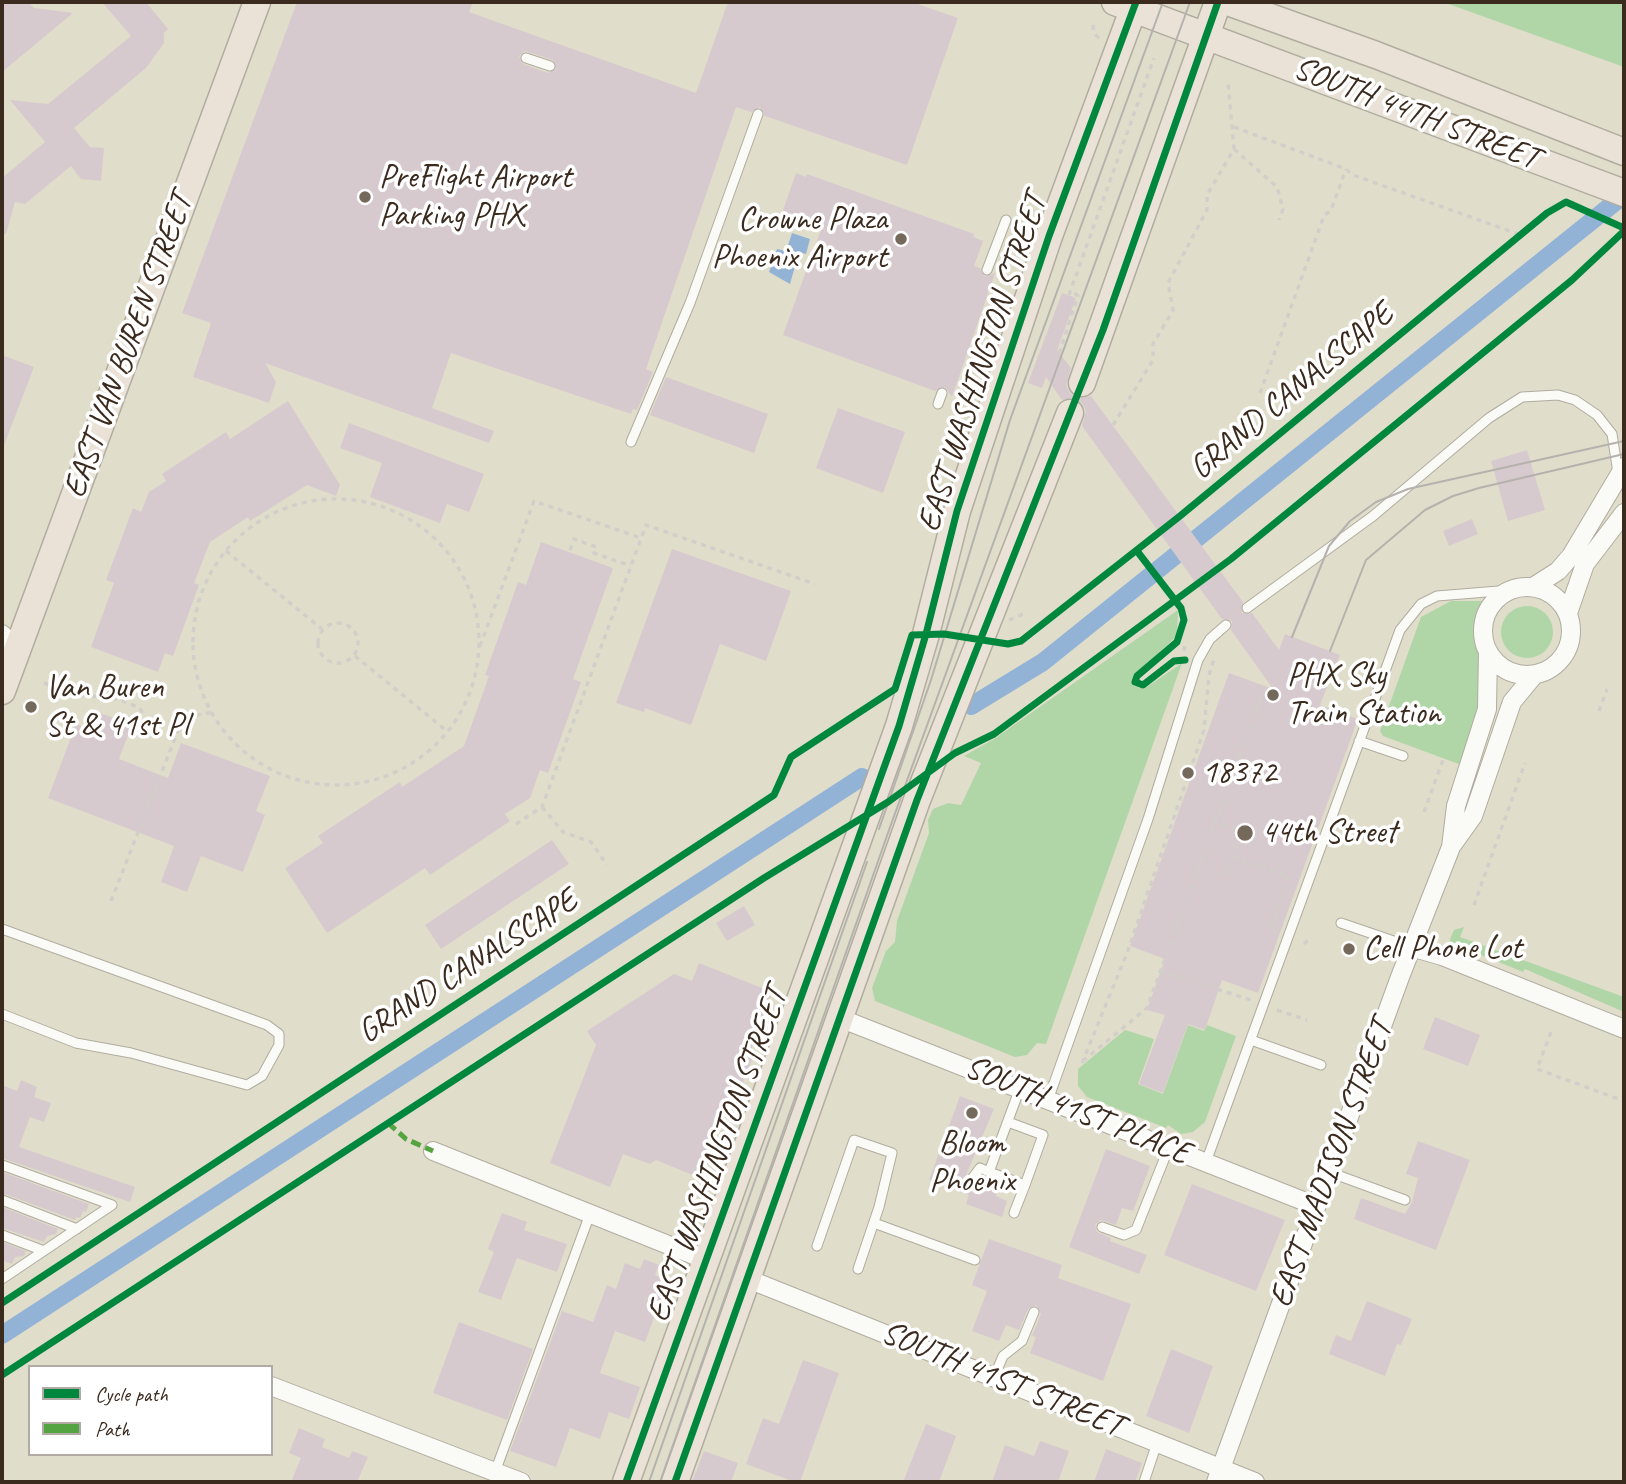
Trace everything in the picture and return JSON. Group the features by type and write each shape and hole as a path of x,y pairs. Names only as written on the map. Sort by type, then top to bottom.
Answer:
{"main road":[{"name":"EAST VAN BUREN STREET","path":"2,691 7,644 257,2"},
{"path":"1082,383 1218,2"},
{"name":"SOUTH 44TH STREET","path":"1228,2 1376,55 1623,152"},
{"name":"SOUTH 44TH STREET","path":"1128,4 1624,193"},
{"name":"EAST WASHINGTON STREET","path":"626,1482 906,704 957,511 1128,4"},
{"name":"EAST WASHINGTON STREET","path":"675,1482 926,775 1070,413"}],"street":[{"path":"1533,587 1547,592 1559,601 1567,614 1571,636 1567,649 1549,670 1521,675 1507,671 1488,651 1483,627 1486,615 1500,596 1511,590 1533,587 1558,571 1571,556 1621,472"},
{"path":"1567,614 1585,564 1624,513"},
{"name":"EAST MADISON STREET","path":"1451,846 1456,806 1487,709 1488,651"},
{"name":"EAST MADISON STREET","path":"1218,1476 1411,947 1451,846 1472,816 1512,702 1535,674"},
{"path":"1411,947 1624,1029"},
{"name":"SOUTH 41ST PLACE","path":"838,1017 1316,1206"},
{"path":"433,1151 706,1260"},
{"name":"SOUTH 41ST STREET","path":"748,1279 1157,1443 1218,1476 1255,1482"},
{"path":"273,1387 521,1482"}],"lane":[{"path":"526,58 550,66"},
{"path":"631,442 690,303 758,114"},
{"path":"988,270 1006,220"},
{"path":"938,404 942,393"},
{"path":"1247,608 1373,516 1507,404 1522,397 1558,395 1575,400 1597,415 1612,434 1621,472"},
{"path":"1206,1162 1399,631 1414,611 1437,596 1511,590"},
{"path":"1048,1100 1148,819 1198,660 1210,639 1226,625"},
{"path":"1359,741 1402,756"},
{"path":"1342,923 1411,947"},
{"path":"2,929 267,1025 279,1034 279,1045 262,1076 247,1085 131,1053 76,1043 2,1014"},
{"path":"1251,1040 1321,1065"},
{"path":"989,1172 1020,1088"},
{"path":"1008,1122 1043,1135 1014,1213"},
{"path":"817,1247 854,1140 892,1153 874,1223 858,1269"},
{"path":"1102,1227 1124,1235 1136,1230 1169,1147"},
{"path":"2,1165 112,1205 3,1277"},
{"path":"971,1180 980,1168 1025,1185"},
{"path":"1329,1171 1405,1200"},
{"path":"2,1200 77,1229"},
{"path":"495,1472 590,1214"},
{"path":"874,1223 975,1260"},
{"path":"2,1235 44,1251"},
{"path":"994,1377 1003,1356 1022,1341 1034,1312"},
{"path":"1144,1482 1157,1443"}],"path":[{"path":"1093,24 1094,33 1099,38"},
{"path":"1056,362 1078,296 1070,293 1154,58"},
{"path":"1113,425 1153,360 1153,344 1173,310 1168,283 1207,209 1207,195 1234,149 1228,82"},
{"path":"1234,127 1346,169 1353,175 1521,235"},
{"path":"1234,149 1277,187 1283,209 1279,220"},
{"path":"1260,393 1324,216 1331,211 1346,169"},
{"path":"1510,244 1530,227"},
{"path":"479,649 477,616 467,584 453,559 424,530 388,508 362,500 334,498 302,502 273,513 247,530 226,551 208,579 197,609 193,640 196,671 213,712 239,747 262,765 288,777 320,784 354,784 386,776 415,761 448,732 473,682 479,649 534,501 641,538"},
{"path":"516,824 542,807 646,525 815,584"},
{"path":"570,551 574,540 596,547 594,553 631,566"},
{"path":"226,551 322,629"},
{"path":"334,622 348,625 358,642 354,655 342,663 328,661 318,650 318,635 322,629 334,622"},
{"path":"1182,646 1182,659 1185,660"},
{"path":"354,655 448,732"},
{"path":"1211,659 1215,659 1209,675 1204,730 1122,965 1082,1063 1147,1009 1213,821 1262,693"},
{"path":"44,682 83,695 121,700 140,708 143,715"},
{"path":"1599,711 1607,689"},
{"path":"111,901 183,718 213,712"},
{"path":"1424,812 1444,757"},
{"path":"1474,905 1525,763"},
{"path":"542,807 563,832 591,842 607,865"},
{"path":"1213,821 1245,833"},
{"path":"1225,876 1240,837"},
{"path":"1233,857 1289,875 1270,929 1279,934"},
{"path":"1304,944 1308,940"},
{"path":"1160,971 1251,1000"},
{"path":"1277,1010 1307,1020"},
{"path":"1551,1032 1536,1069 1624,1101"}],"green space":[{"path":"1443,2 1624,2 1624,67 1518,29"},
{"path":"1451,601 1486,601 1475,624 1484,680 1481,715 1464,766 1383,736 1380,731 1421,617"},
{"path":"1527,606 1537,608 1545,614 1551,622 1551,642 1545,650 1537,656 1527,658 1517,656 1509,650 1503,642 1501,632 1503,622 1509,614 1517,608"},
{"path":"1178,610 1177,636 1133,676 1134,686 1144,689 1182,663 1046,1044 1037,1043 1027,1055 1015,1057 875,1001 872,988 886,951 895,942 897,921 929,833 928,820 933,809 948,803 961,805 981,763 964,756 994,739"},
{"path":"1464,927 1460,937 1624,997 1624,1012 1525,969 1523,972 1449,942 1454,930"},
{"path":"1188,1025 1204,1031 1207,1025 1236,1036 1205,1122 1193,1132 1181,1134 1168,1125 1166,1128 1087,1097 1078,1086 1078,1069 1125,1030 1154,1039 1138,1084 1163,1094"}],"water":[{"path":"792,233 810,239 806,254 799,252 790,284 769,272 777,249 786,251"}],"building":[{"path":"2,2 28,2 34,8 73,13 2,72"},
{"path":"102,2 146,2 168,29 164,33 164,43 146,68 74,128 90,147 104,148 101,181 81,179 71,166 25,204 15,202 6,234 2,233 2,178 45,142 10,100 48,104 131,36"},
{"path":"297,2 473,2 469,12 696,93 728,2 912,2 958,18 907,165 765,116 760,107 751,112 736,107 646,369 653,372 637,410 633,409 631,414 451,353 432,408 494,431 489,443 265,363 276,382 269,403 193,377 211,323 182,313","holes":["525,51 553,60 556,69 548,73 523,64 519,56"]},
{"path":"796,173 806,177 807,174 974,234 973,237 983,241 974,266 980,268 985,277 995,273 952,397 945,387 935,391 783,335 822,227 782,213"},
{"name":"PHX Sky Train Station","path":"1062,293 1076,298 1057,350 1071,368 1066,385 1070,393 1077,398 1091,396 1243,602 1242,613 1252,613 1279,650 1285,634 1340,655 1320,705 1358,719 1258,993 1222,980 1205,1030 1188,1024 1163,1093 1139,1084 1165,1015 1147,1010 1165,959 1130,946 1229,673 1273,689 1231,630 1232,621 1222,619 1082,426 1086,411 1082,403 1075,398 1062,400 1046,377 1042,388 1028,383"},
{"path":"2,355 34,367 3,448 2,448"},
{"path":"666,377 768,414 754,453 650,415"},
{"path":"288,401 340,485 336,496 307,485 250,521 248,517 210,542 194,583 199,585 173,656 165,653 158,672 91,647 114,583 106,580 133,508 141,512 149,492 166,481 162,474 226,432 230,439"},
{"path":"838,408 905,432 883,493 816,468"},
{"path":"349,423 484,474 469,512 447,504 440,523 370,497 382,463 340,448"},
{"path":"1527,450 1545,510 1508,521 1491,461"},
{"path":"1472,519 1478,534 1449,546 1443,531"},
{"path":"541,542 613,568 573,679 581,682 548,773 540,770 530,798 505,814 510,821 430,875 425,868 327,933 285,868 323,843 318,836 400,782 402,787 464,746 489,676 485,675 518,582 526,585"},
{"path":"672,549 791,591 766,661 720,644 691,725 645,708 644,712 616,703"},
{"path":"95,711 132,725 119,759 168,778 181,743 270,776 256,811 265,815 243,872 201,856 187,892 161,882 174,846 48,798 76,724 88,729"},
{"path":"552,840 569,864 441,949 425,925"},
{"path":"744,906 755,925 727,941 716,923"},
{"path":"699,963 772,992 751,1050 755,1052 729,1118 720,1114 695,1176 656,1160 650,1164 623,1154 610,1187 550,1163 596,1045 587,1031 674,974 692,981"},
{"path":"1435,1017 1480,1035 1468,1066 1423,1049"},
{"path":"21,1080 37,1087 34,1097 51,1103 44,1122 30,1117 19,1147 135,1187 130,1202 2,1158 2,1085 17,1091"},
{"path":"960,1096 994,1109 964,1180 971,1187 982,1177 1000,1184 996,1196 1007,1201 1002,1217 966,1204 969,1195 929,1180"},
{"path":"1418,1141 1470,1160 1436,1250 1354,1219 1361,1198 1405,1214 1412,1202 1418,1178 1406,1174"},
{"path":"1106,1149 1150,1166 1133,1211 1122,1208 1116,1225 1101,1220 1095,1225 1097,1232 1111,1238 1110,1241 1147,1255 1139,1274 1069,1247"},
{"path":"2,1172 89,1204 86,1212 83,1211 80,1218 76,1217 75,1220 2,1193"},
{"path":"1192,1184 1285,1220 1256,1291 1164,1255"},
{"path":"2,1207 58,1229 56,1234 47,1236 44,1242 2,1228"},
{"path":"502,1213 527,1222 524,1230 567,1244 557,1272 517,1258 501,1300 478,1292 494,1252 488,1249"},
{"path":"989,1239 1062,1265 1058,1278 1131,1304 1103,1381 1030,1353 1036,1337 1032,1336 1041,1314 1036,1305 1028,1309 1019,1330 1006,1325 999,1341 972,1331 987,1291 972,1285"},
{"path":"2,1242 26,1251 24,1256 15,1257 12,1264 2,1260"},
{"path":"644,1259 659,1265 655,1275 668,1280 645,1342 615,1331 600,1373 640,1387 629,1419 609,1412 600,1439 570,1428 556,1467 510,1451 562,1311 593,1322 607,1285 616,1289 625,1263 640,1269"},
{"path":"1367,1301 1412,1319 1401,1345 1397,1344 1385,1376 1329,1354 1336,1335 1351,1341"},
{"path":"459,1322 533,1349 507,1420 433,1393"},
{"path":"1171,1349 1213,1366 1189,1433 1146,1416"},
{"path":"803,1360 839,1373 800,1482 795,1482 746,1464 763,1418 779,1424"},
{"path":"926,1424 956,1436 939,1482 903,1482"},
{"path":"299,1428 325,1439 322,1447 349,1458 352,1451 368,1457 357,1482 291,1482 301,1458 289,1453"},
{"path":"1040,1441 1069,1451 1058,1482 992,1482 1005,1445 1034,1456"},
{"path":"1106,1449 1142,1463 1135,1482 1094,1482"},
{"path":"704,1451 738,1463 731,1482 692,1482"}],"waterway":[{"path":"971,706 1043,662 1624,195"},
{"path":"2,1335 862,777"}],"tram line":[{"path":"879,829 931,680 1010,420 1163,2"},
{"path":"660,1482 889,830 1190,2"},
{"path":"1292,637 1329,546 1350,521 1376,502 1408,489 1624,441"},
{"path":"1330,651 1366,560 1425,510 1453,496 1479,488 1624,454"},
{"path":"649,1482 867,862"}],"marked path":[{"path":"388,1123 406,1139 433,1151"}],"cycle path":[{"path":"626,1482 899,726 926,634 957,511 1049,236 1136,2"},
{"path":"675,1482 917,800 1103,330 1218,2"},
{"name":"GRAND CANALSCAPE","path":"2,1303 774,795 791,757 895,689 912,635 944,634 1008,644 1021,641 1180,516 1547,213 1566,202 1624,228"},
{"path":"2,1375 764,878 888,802 955,753 994,734 1231,559 1572,280 1624,231"},
{"path":"1137,551 1181,608 1184,620 1177,642 1137,676 1135,682 1143,685 1174,661 1185,660"}],"place":[{"name":"PreFlight Airport Parking PHX","path":"365,197"},
{"name":"Crowne Plaza Phoenix Airport","path":"901,239"},
{"name":"PHX Sky Train Station","path":"1273,695"},
{"name":"Van Buren St & 41st Pl","path":"31,707"},
{"name":"18372","path":"1188,773"},
{"name":"44th Street","path":"1245,833"},
{"name":"Cell Phone Lot","path":"1349,949"},
{"name":"Bloom Phoenix","path":"972,1113"}]}
